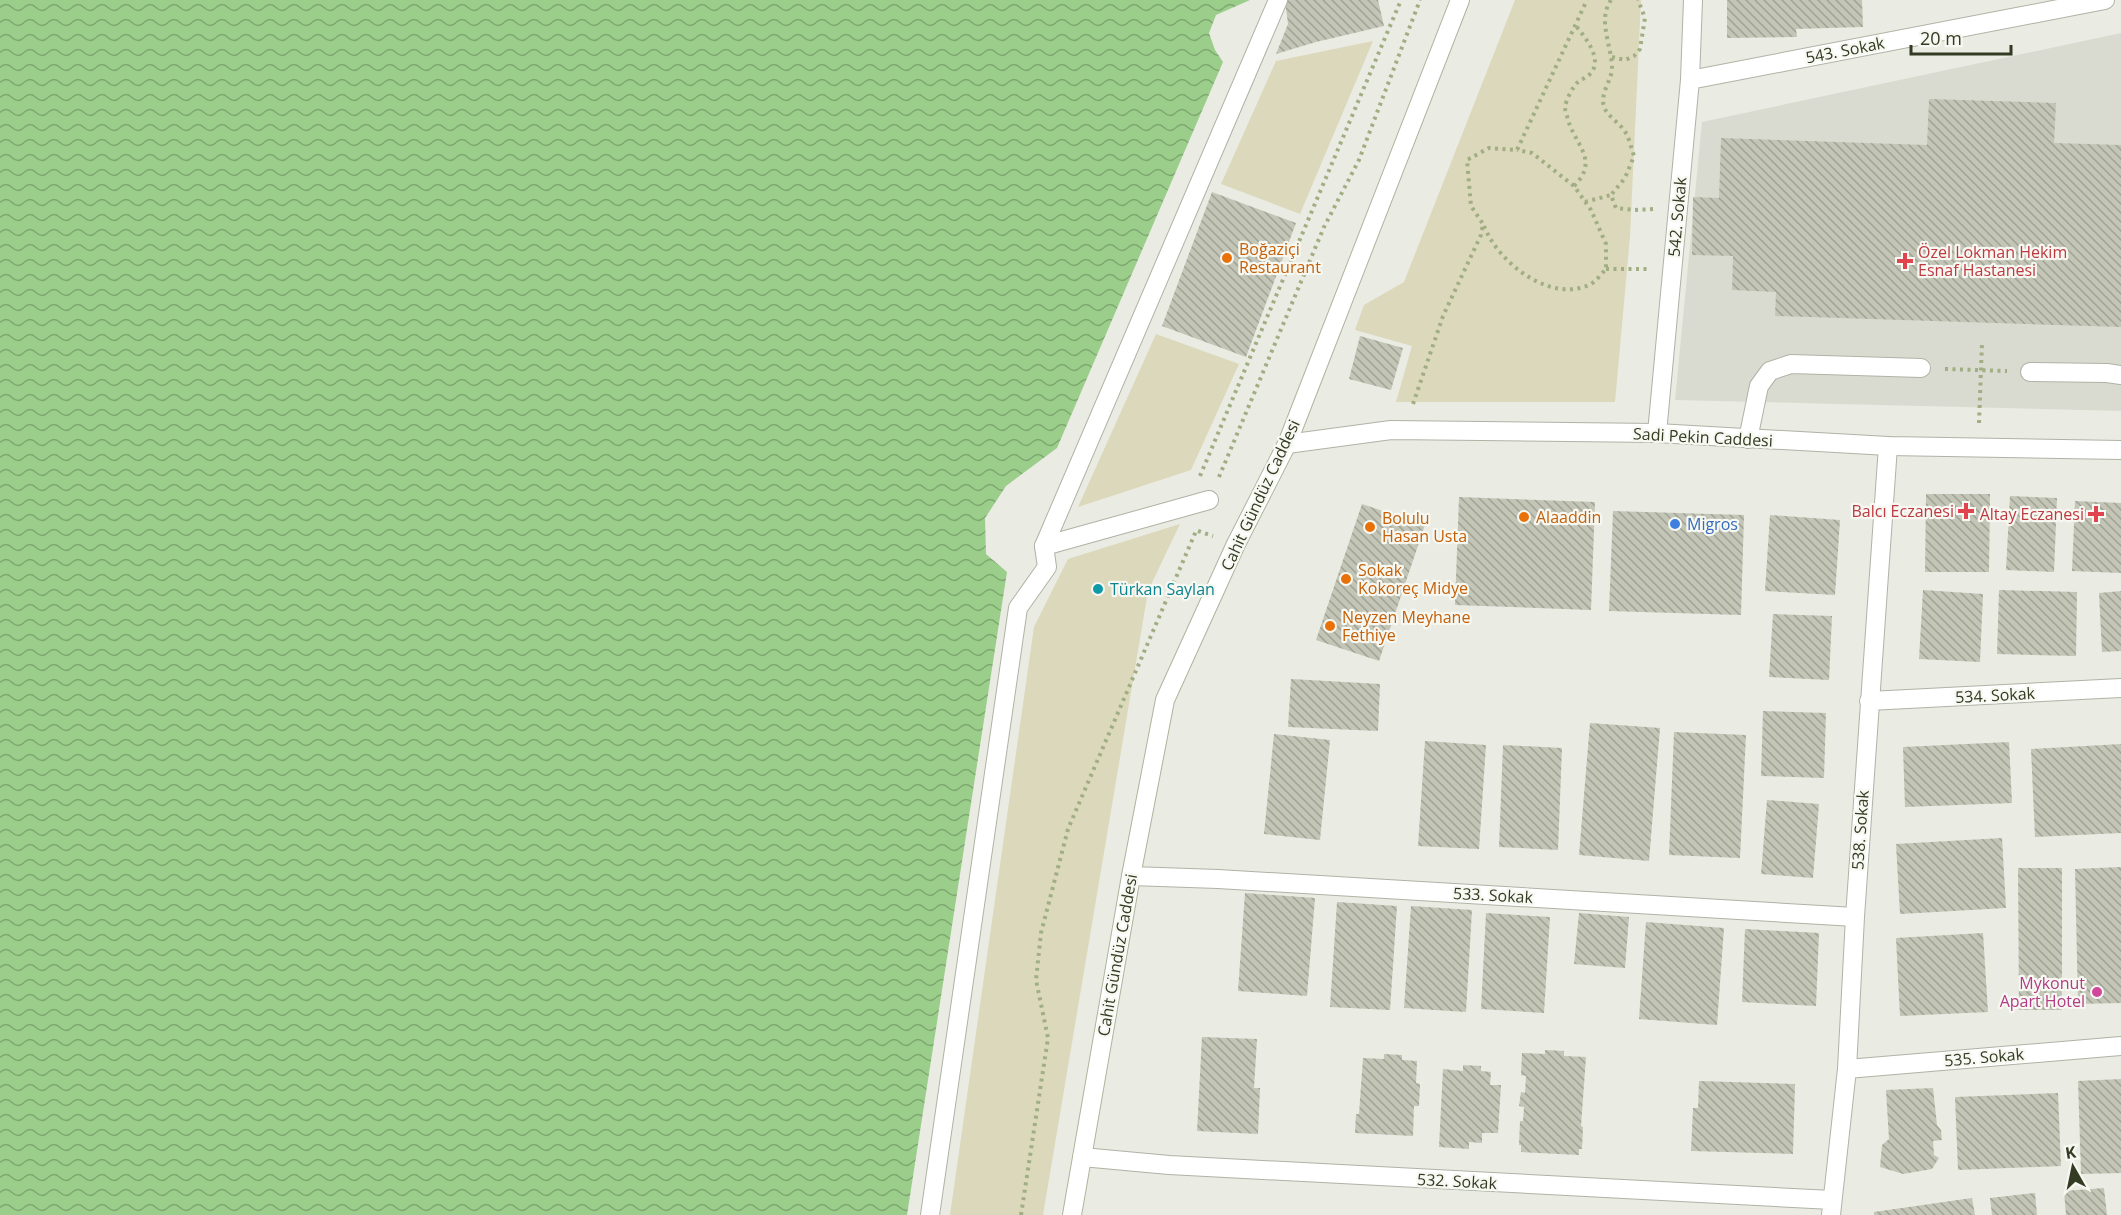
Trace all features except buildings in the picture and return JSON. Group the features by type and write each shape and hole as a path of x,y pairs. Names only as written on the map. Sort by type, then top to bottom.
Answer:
{"street":[{"path":"930,1215 1018,608 1047,567 1044,546 1278,0"},
{"name":"Cahit Gündüz Caddesi","path":"1072,1215 1164,700 1236,544 1287,444 1460,0"},
{"name":"542. Sokak","path":"1657,434 1690,80 1693,0"},
{"name":"543. Sokak","path":"1690,80 2105,0"},
{"path":"1748,439 1759,386 1770,371 1791,364 1921,368"},
{"path":"2030,372 2121,375"},
{"name":"Sadi Pekin Caddesi","path":"1287,444 1405,430 1657,434 1888,446 2121,450"},
{"name":"538. Sokak","path":"1832,1208 1847,1069 1869,701 1888,446"},
{"path":"1044,546 1209,500"},
{"name":"534. Sokak","path":"1869,701 2121,688"},
{"name":"533. Sokak","path":"1131,876 1218,879 1855,917"},
{"name":"535. Sokak","path":"1847,1069 2121,1046"},
{"name":"532. Sokak","path":"1082,1157 1169,1165 1832,1208"}],"path":[{"path":"1200,477 1401,0"},
{"path":"1022,1215 1048,1038 1036,980 1041,933 1068,829 1324,227 1359,160 1420,0"},
{"path":"1517,150 1587,0"},
{"path":"1585,202 1611,195 1625,178 1634,156 1623,129 1604,108 1603,99 1612,74 1612,57 1605,27 1607,5 1611,0"},
{"path":"1612,57 1625,60 1634,56 1640,49 1645,18 1638,0"},
{"path":"1574,186 1586,171 1586,160 1570,130 1565,107 1578,82 1590,74 1594,63 1590,43 1575,25"},
{"path":"1489,148 1517,150 1532,153 1574,186 1585,202 1606,244 1606,269 1592,285 1572,290 1544,285 1516,270 1489,240 1483,224 1471,206 1467,160 1489,148"},
{"path":"1611,195 1616,208 1635,210 1678,207"},
{"path":"1405,430 1443,316 1481,236 1483,224"},
{"path":"1606,269 1672,268"},
{"path":"1978,448 1982,343"},
{"path":"1921,368 2030,372"}],"shaded area":[{"path":"1515,0 1641,0 1630,236 1615,402 1396,402 1412,346 1355,330 1364,305 1404,282"},
{"name":"Özel Lokman Hekim Esnaf Hastanesi","path":"2121,33 2121,411 1675,400 1702,122"},
{"path":"1373,41 1300,214 1221,184 1276,61"},
{"path":"1156,334 1239,364 1191,470 1078,507"},
{"path":"1180,524 1148,591 1043,1215 950,1215 1034,627 1068,559"}],"water":[{"path":"0,0 1250,0 1216,15 1209,33 1215,50 1223,62 1057,448 1006,486 985,518 986,554 1007,572 907,1215 0,1215"}],"place":[{"name":"Boğaziçi Restaurant","path":"1227,258"},
{"name":"Özel Lokman Hekim Esnaf Hastanesi","path":"1905,261"},
{"name":"Balcı Eczanesi","path":"1966,511"},
{"name":"Altay Eczanesi","path":"2096,514"},
{"name":"Alaaddin","path":"1524,517"},
{"name":"Migros","path":"1675,524"},
{"name":"Bolulu Hasan Usta","path":"1370,527"},
{"name":"Sokak Kokoreç Midye","path":"1346,579"},
{"name":"Türkan Saylan","path":"1098,589"},
{"name":"Neyzen Meyhane Fethiye","path":"1330,626"},
{"name":"Mykonut Apart Hotel","path":"2097,992"}]}
